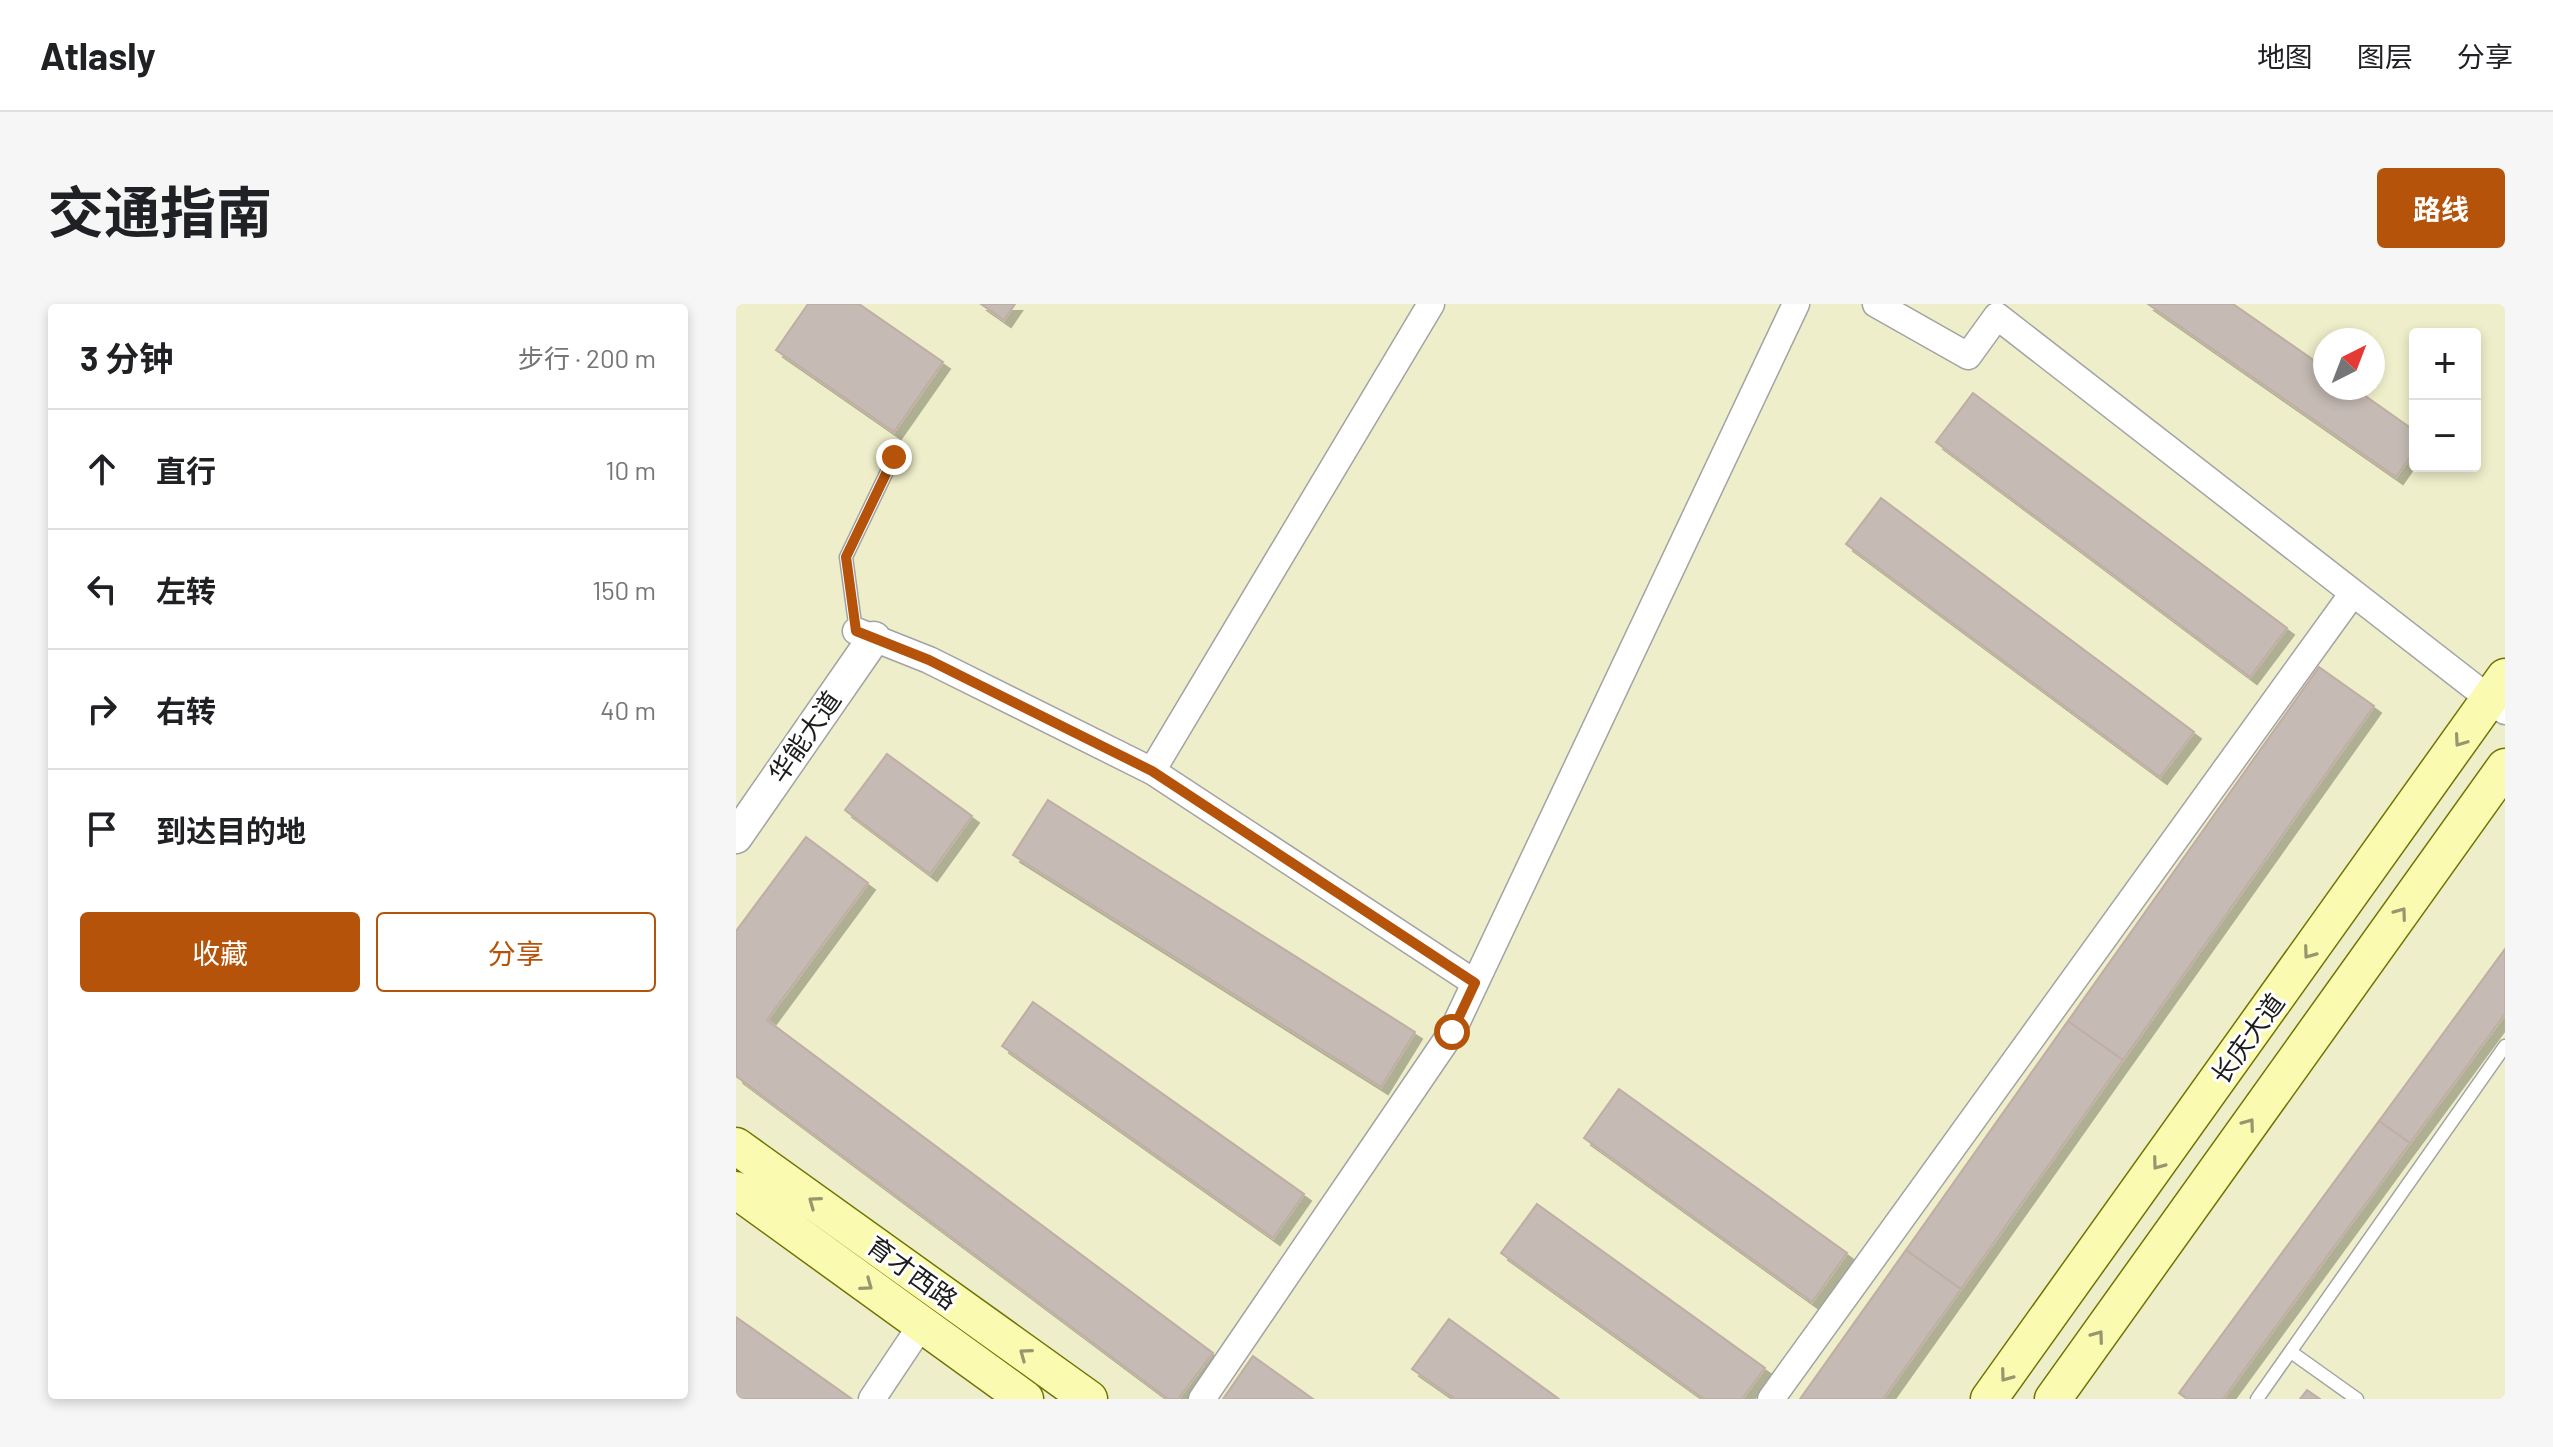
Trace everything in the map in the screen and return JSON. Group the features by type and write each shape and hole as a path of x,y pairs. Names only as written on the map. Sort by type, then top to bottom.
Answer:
{"main road":[{"name":"长庆大道","path":"1989,1399 2500,696"},
{"name":"长庆大道","path":"2053,1399 2505,767"},
{"name":"育才西路","path":"736,1146 1089,1399"},
{"name":"育才西路","path":"736,1190 1025,1399"}],"street":[{"path":"1152,771 1431,304"},
{"path":"1202,1399 1452,1032 1796,304"},
{"path":"1876,304 1968,356 1997,316 2353,593 2500,696"},
{"path":"1771,1399 2353,593"},
{"path":"865,635 929,660 1152,771 1475,983"},
{"name":"华能大道","path":"736,803 865,635"},
{"name":"华能大道","path":"736,837 865,635"},
{"path":"872,1399 922,1324"}],"lane":[{"path":"865,635 846,557 894,457"},
{"path":"2257,1399 2505,1046"},
{"path":"2291,1352 2357,1399"}],"green space":[{"path":"736,304 2505,304 2505,1399 736,1399"}],"building":[{"path":"808,304 859,304 943,362 894,432 776,350"},
{"path":"981,304 1015,304 1004,320"},
{"path":"2148,304 2233,304 2313,360 2313,400 2371,400 2409,427 2409,459 2396,477"},
{"path":"1973,393 2287,628 2250,677 1936,442"},
{"path":"1881,498 2194,732 2160,777 1846,544"},
{"path":"2319,667 2374,706 2123,1060 2068,1021"},
{"path":"887,754 972,816 930,874 845,810"},
{"path":"1048,800 1415,1032 1381,1087 1013,855"},
{"path":"806,837 868,883 767,1020 1213,1353 1178,1399 1168,1399 736,1076 736,931"},
{"path":"2505,949 2505,1014 2410,1143 2379,1121"},
{"path":"1033,1002 1304,1194 1273,1238 1002,1046"},
{"path":"2068,1021 2123,1060 1961,1289 1906,1250"},
{"path":"1619,1089 1847,1253 1812,1302 1584,1138"},
{"path":"2379,1121 2410,1143 2223,1399 2187,1399 2179,1393"},
{"path":"1537,1204 1765,1368 1742,1399 1704,1399 1501,1253"},
{"path":"1906,1250 1961,1289 1883,1399 1800,1399"},
{"path":"736,1317 852,1399 736,1399"},
{"path":"1449,1319 1559,1399 1455,1399 1412,1369"},
{"path":"1253,1356 1313,1399 1223,1399"},
{"path":"2307,1390 2320,1399 2300,1399"}],"route":[{"path":"894,457 846,557 856,631 929,660 1152,771 1475,983 1452,1032"}]}
